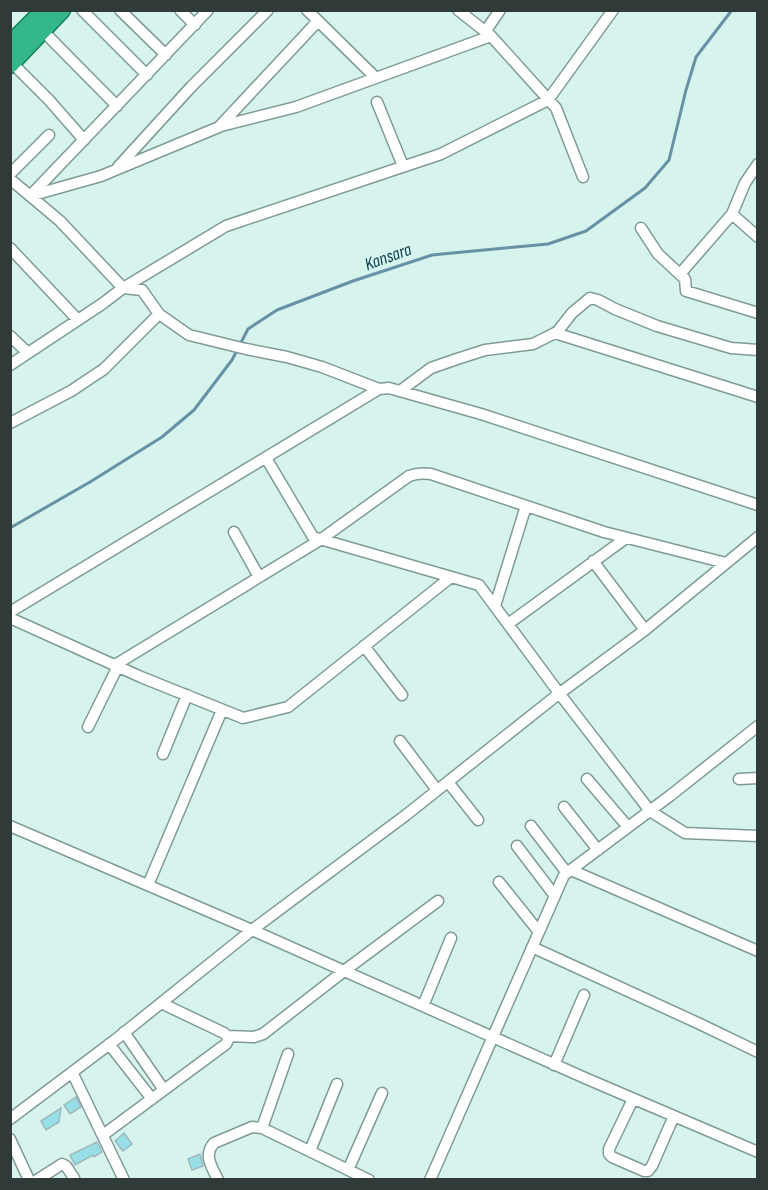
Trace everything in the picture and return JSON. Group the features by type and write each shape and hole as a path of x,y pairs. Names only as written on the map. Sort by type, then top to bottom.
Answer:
{"highway":[{"path":"10,45 44,10"},
{"path":"11,64 62,10"}],"street":[{"path":"82,10 147,75"},
{"path":"120,10 166,55"},
{"path":"180,10 195,25"},
{"path":"30,196 208,10"},
{"path":"115,170 191,87 268,10"},
{"path":"307,10 376,78"},
{"path":"458,10 488,34 556,108 583,177"},
{"path":"30,196 101,176 219,127 297,107 488,34 500,10"},
{"path":"10,365 123,288 226,226 441,153 548,100 613,10"},
{"path":"219,127 318,21"},
{"path":"43,31 117,106"},
{"path":"11,64 50,100 84,140"},
{"path":"377,102 403,166"},
{"path":"10,174 49,135"},
{"path":"680,274 732,214 745,183 758,164"},
{"path":"10,179 60,221 123,288 142,290 159,314 189,335 287,357 322,367 379,389"},
{"path":"732,214 758,237"},
{"path":"641,228 658,254 685,279 686,291 758,313"},
{"path":"10,248 78,320"},
{"path":"400,391 431,368 485,350 533,344 558,331 572,313 590,298 657,326 731,348 758,350"},
{"path":"10,423 72,391 104,369 159,314"},
{"path":"555,333 758,397"},
{"path":"10,336 28,353"},
{"path":"10,612 379,389 389,388 481,414 758,505"},
{"path":"266,458 313,537 479,585 650,811 685,833 758,836"},
{"path":"88,727 116,666 320,540 409,476 416,474 431,474 604,532 726,563"},
{"path":"495,606 526,506"},
{"path":"234,532 259,577"},
{"path":"10,1119 109,1044 252,930 448,782 559,693 645,630 758,537"},
{"path":"508,624 626,538"},
{"path":"593,561 645,630"},
{"path":"10,618 116,666 243,718 288,707 451,577"},
{"path":"364,646 402,695"},
{"path":"163,754 187,695"},
{"path":"148,885 222,710"},
{"path":"430,1179 564,875 758,726"},
{"path":"400,741 437,790"},
{"path":"587,778 628,827"},
{"path":"740,780 758,778"},
{"path":"448,782 478,820"},
{"path":"564,807 598,850"},
{"path":"10,826 758,1152"},
{"path":"531,826 569,871 758,951"},
{"path":"517,846 555,896"},
{"path":"499,882 539,932"},
{"path":"161,1003 227,1036 263,1034 438,901"},
{"path":"423,1006 452,939"},
{"path":"532,947 758,1052"},
{"path":"554,1065 584,994"},
{"path":"124,1032 164,1090"},
{"path":"103,1135 226,1044 227,1036"},
{"path":"109,1044 152,1099"},
{"path":"262,1128 288,1054"},
{"path":"72,1072 124,1179"},
{"path":"310,1151 337,1084"},
{"path":"348,1170 382,1093"},
{"path":"633,1099 609,1149 609,1154 644,1171 648,1171 652,1166 674,1116"},
{"path":"218,1179 209,1160 210,1147 214,1143 252,1127 262,1128 369,1179"},
{"path":"10,1139 29,1179"},
{"path":"38,1179 62,1164 74,1178"}],"building":[{"path":"76,1097 81,1107 70,1114 64,1105"},
{"path":"61,1108 59,1122 46,1130 41,1121"},
{"path":"124,1133 132,1144 123,1151 115,1141"},
{"path":"97,1142 102,1152 75,1165 70,1155"},
{"path":"200,1154 203,1166 192,1170 188,1159"}],"waterway":[{"name":"Kansara","path":"10,528 162,437 194,410 232,360 248,329 277,310 353,281 432,255 548,244 586,231 645,188 669,160 696,57 732,10"}]}
